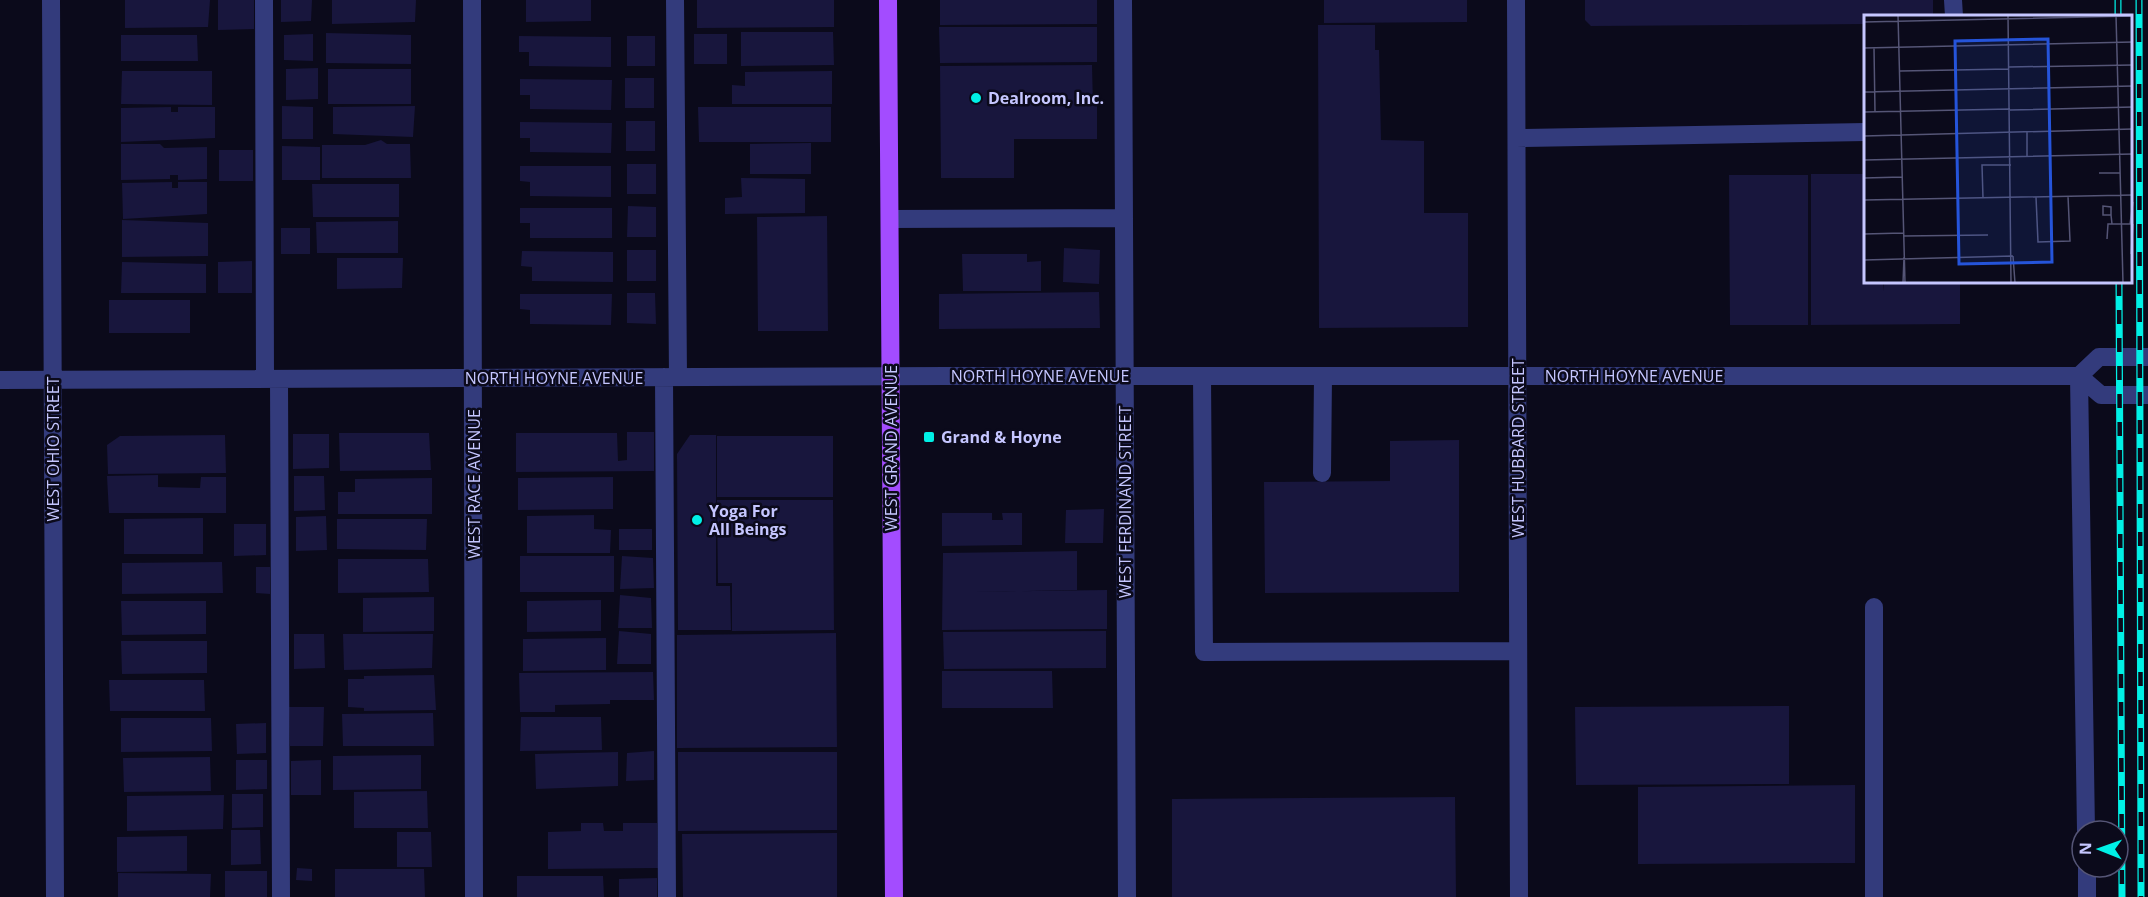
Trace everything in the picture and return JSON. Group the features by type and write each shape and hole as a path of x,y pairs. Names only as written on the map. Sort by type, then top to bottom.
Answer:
{"main road":[{"name":"WEST GRAND AVENUE","path":"888,0 894,897"}],"street":[{"name":"WEST OHIO STREET","path":"51,0 55,897"},
{"path":"264,0 281,897"},
{"name":"WEST RACE AVENUE","path":"472,0 474,897"},
{"path":"667,897 675,0"},
{"name":"WEST FERDINAND STREET","path":"1123,0 1127,897"},
{"name":"WEST HUBBARD STREET","path":"1516,0 1519,897"},
{"path":"1953,0 1954,15"},
{"path":"1517,138 1864,132"},
{"path":"890,219 1124,218"},
{"path":"2086,819 2079,376 2099,357 2148,357"},
{"name":"NORTH HOYNE AVENUE","path":"0,380 890,376 2079,376"},
{"path":"1202,376 1204,652 1518,651"},
{"path":"1322,473 1323,376"},
{"path":"2079,376 2101,394 2148,395"},
{"path":"1874,607 1874,897"},
{"path":"2087,879 2087,897"}],"building":[{"path":"125,0 210,0 208,27 125,28"},
{"path":"218,0 254,0 254,29 218,30"},
{"path":"281,0 312,0 311,21 281,22"},
{"path":"332,0 416,0 415,22 332,24"},
{"path":"526,0 591,0 591,21 526,22"},
{"path":"697,0 834,0 834,27 697,28"},
{"path":"940,0 1097,0 1097,24 940,25"},
{"path":"1324,0 1467,0 1467,22 1324,23"},
{"path":"1585,0 1933,0 1933,15 1864,15 1864,24 1591,26 1585,20"},
{"path":"1318,25 1375,25 1375,50 1379,50 1381,140 1424,141 1424,213 1468,213 1468,327 1319,328"},
{"path":"939,27 1097,27 1097,62 940,63"},
{"path":"741,32 833,32 834,65 741,66"},
{"path":"326,33 411,35 411,64 326,63"},
{"path":"313,34 313,61 284,60 284,35"},
{"path":"694,34 727,34 727,64 694,64"},
{"path":"121,35 197,35 198,61 121,61"},
{"path":"519,36 611,37 611,67 529,66 529,52 519,52"},
{"path":"627,36 655,36 655,66 627,66"},
{"path":"1092,65 1093,106 1097,106 1097,139 1014,139 1014,178 941,178 940,66"},
{"path":"318,68 318,99 286,100 286,69"},
{"path":"328,69 411,69 411,104 328,104"},
{"path":"122,71 212,71 212,105 121,104"},
{"path":"832,71 832,104 732,104 732,85 745,86 745,72"},
{"path":"625,78 654,78 654,108 625,108"},
{"path":"520,79 612,80 611,110 530,109 530,95 520,95"},
{"path":"282,106 313,107 313,139 282,139"},
{"path":"415,106 413,137 333,134 333,107"},
{"path":"171,107 171,112 178,112 178,107 215,107 215,138 121,142 121,108"},
{"path":"698,107 831,107 831,142 699,142"},
{"path":"626,121 655,121 655,151 626,151"},
{"path":"520,122 612,123 611,153 530,152 530,138 520,138"},
{"path":"381,140 387,144 410,144 411,178 322,178 322,145 365,145"},
{"path":"811,143 811,174 750,174 750,144"},
{"path":"121,144 160,144 164,148 207,147 207,179 178,180 178,175 170,175 170,179 121,180"},
{"path":"282,146 320,147 320,180 282,180"},
{"path":"219,150 253,150 253,181 219,181"},
{"path":"627,164 656,164 656,194 627,194"},
{"path":"520,166 611,166 611,197 530,196 530,182 520,181"},
{"path":"1811,174 1864,174 1864,284 1883,284 1883,291 1884,284 1960,284 1960,324 1811,325"},
{"path":"1729,175 1808,175 1808,325 1730,325"},
{"path":"741,178 805,179 805,213 725,214 725,198 742,197"},
{"path":"172,182 172,188 178,188 178,182 207,182 207,214 123,219 122,183"},
{"path":"312,184 399,184 399,217 313,217"},
{"path":"628,206 656,207 656,237 627,237"},
{"path":"520,208 612,208 612,238 530,238 530,223 520,223"},
{"path":"827,216 828,331 758,331 757,217"},
{"path":"122,220 208,223 208,256 122,257"},
{"path":"398,221 398,253 317,253 316,222"},
{"path":"281,228 310,228 310,254 281,254"},
{"path":"1064,248 1100,250 1099,284 1063,282"},
{"path":"627,250 656,250 656,281 627,281"},
{"path":"522,251 613,252 613,282 532,281 532,267 521,266"},
{"path":"962,254 1027,254 1027,262 1041,261 1041,291 963,291"},
{"path":"337,258 403,258 402,288 337,289"},
{"path":"252,261 252,293 218,293 218,262"},
{"path":"122,262 206,264 206,293 121,293"},
{"path":"1099,292 1100,328 939,329 939,294"},
{"path":"627,293 655,293 656,324 627,323"},
{"path":"520,294 612,294 611,325 530,324 530,310 520,309"},
{"path":"109,300 190,300 190,333 109,333"},
{"path":"627,432 654,432 654,471 516,472 516,433 617,433 618,461 627,460"},
{"path":"339,433 429,433 431,470 340,471"},
{"path":"293,434 329,434 329,468 293,469"},
{"path":"225,435 226,473 108,474 107,445 120,436"},
{"name":"Yoga For All Beings","path":"690,435 716,435 716,586 730,586 731,630 678,630 677,454"},
{"path":"717,436 833,436 833,497 717,497"},
{"path":"1459,440 1459,592 1265,593 1264,482 1390,481 1390,441"},
{"path":"158,475 158,487 200,488 201,477 226,477 226,513 109,513 107,476"},
{"path":"294,476 324,476 325,510 294,511"},
{"path":"613,477 613,509 518,510 518,478"},
{"path":"432,478 432,514 338,514 338,492 355,492 355,479"},
{"path":"717,500 833,500 834,630 732,631 732,583 718,583"},
{"path":"1104,509 1103,543 1065,543 1066,510"},
{"path":"942,513 992,513 992,520 1003,520 1002,513 1022,513 1022,545 942,546"},
{"path":"594,515 594,529 611,530 610,553 527,553 527,516"},
{"path":"326,516 327,550 296,551 296,517"},
{"path":"203,518 203,554 124,554 124,519"},
{"path":"337,519 427,519 426,550 337,549"},
{"path":"234,524 266,524 266,555 234,556"},
{"path":"619,529 652,529 652,550 619,550"},
{"path":"1077,551 1077,590 970,592 1107,590 1107,629 942,630 943,553"},
{"path":"520,556 614,556 614,592 520,592"},
{"path":"622,556 653,558 654,588 620,589"},
{"path":"338,559 428,559 429,592 338,593"},
{"path":"222,562 223,593 122,594 122,563"},
{"path":"256,567 270,567 270,594 256,593"},
{"path":"620,595 651,598 652,628 618,628"},
{"path":"434,597 434,631 363,632 363,598"},
{"path":"601,600 601,631 527,632 527,601"},
{"path":"121,601 206,601 206,634 122,635"},
{"path":"619,631 651,634 651,664 617,664"},
{"path":"1106,631 1106,668 944,669 943,632"},
{"path":"836,633 837,747 677,748 677,635"},
{"path":"294,634 324,634 325,668 294,669"},
{"path":"343,634 433,634 432,668 344,670"},
{"path":"606,638 606,670 523,671 523,639"},
{"path":"121,641 207,641 207,673 122,674"},
{"path":"942,671 1052,671 1053,708 942,708"},
{"path":"653,672 654,700 610,700 610,704 555,705 555,712 520,712 519,673"},
{"path":"434,675 436,710 364,711 364,708 348,707 348,679 364,679 364,676"},
{"path":"109,680 204,680 205,711 110,711"},
{"path":"1789,706 1789,784 1576,785 1575,707"},
{"path":"289,707 324,707 323,746 290,746"},
{"path":"433,713 434,746 343,746 342,714"},
{"path":"521,717 601,717 602,750 520,751"},
{"path":"121,718 211,718 212,751 121,752"},
{"path":"266,723 266,753 237,754 236,724"},
{"path":"654,751 654,780 626,781 627,753"},
{"path":"618,752 618,786 536,789 535,754"},
{"path":"678,752 837,752 837,830 678,831"},
{"path":"421,755 421,789 333,790 333,756"},
{"path":"210,757 211,791 124,792 123,758"},
{"path":"236,760 267,760 267,789 236,790"},
{"path":"321,760 321,795 291,795 291,761"},
{"path":"1855,785 1855,863 1638,864 1638,787"},
{"path":"427,791 428,828 354,828 354,792"},
{"path":"232,794 263,794 263,827 232,828"},
{"path":"224,795 223,829 127,831 127,796"},
{"path":"1455,797 1456,897 1172,897 1172,799"},
{"path":"581,823 603,823 604,831 623,831 623,823 657,823 658,868 548,869 548,832 581,831"},
{"path":"231,830 260,830 261,864 231,865"},
{"path":"397,832 431,832 432,867 397,867"},
{"path":"837,833 837,897 683,897 682,834"},
{"path":"187,836 187,871 117,872 117,837"},
{"path":"297,868 312,869 312,881 296,880"},
{"path":"335,869 424,869 425,897 335,897"},
{"path":"225,871 267,871 267,897 225,897"},
{"path":"118,873 211,874 210,897 118,897"},
{"path":"517,876 603,876 604,897 517,897"},
{"path":"657,878 657,897 619,897 619,879"}],"railway":[{"path":"2118,0 2118,15"},
{"path":"2139,0 2141,897"},
{"path":"2119,284 2122,897"}],"place":[{"name":"Dealroom, Inc.","path":"976,98"},
{"name":"Grand & Hoyne","path":"929,437"},
{"name":"Yoga For All Beings","path":"697,520"}]}
